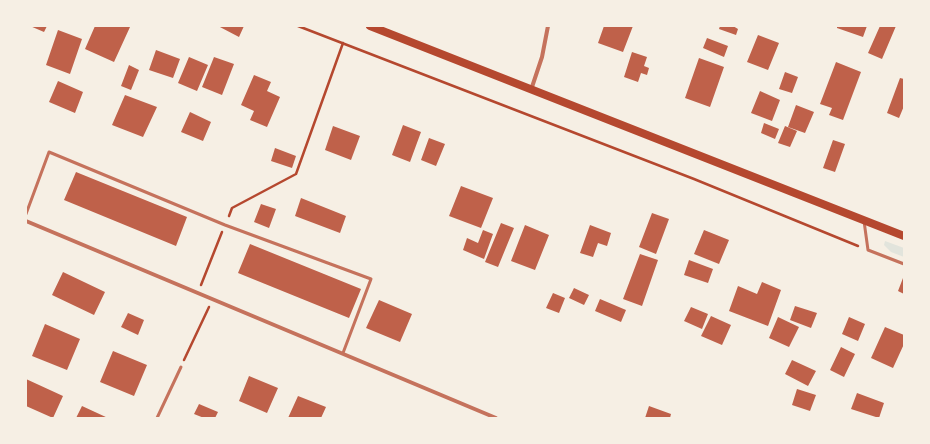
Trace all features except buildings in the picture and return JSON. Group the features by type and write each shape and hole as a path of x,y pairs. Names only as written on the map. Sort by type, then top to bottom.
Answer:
{"main road":[{"path":"370,26 904,236"}],"street":[{"path":"530,90 542,58 548,26"},
{"path":"26,221 496,418"}],"lane":[{"path":"26,214 49,152 225,225 371,279 343,353"},
{"path":"864,221 868,250 904,264"},
{"path":"158,418 181,367"}],"path":[{"path":"298,26 694,179 868,250"},
{"path":"198,293 232,208 296,174 343,43"},
{"path":"181,367 212,299"}],"shaded area":[{"path":"885,241 904,248 904,257 891,252 884,245"}]}
